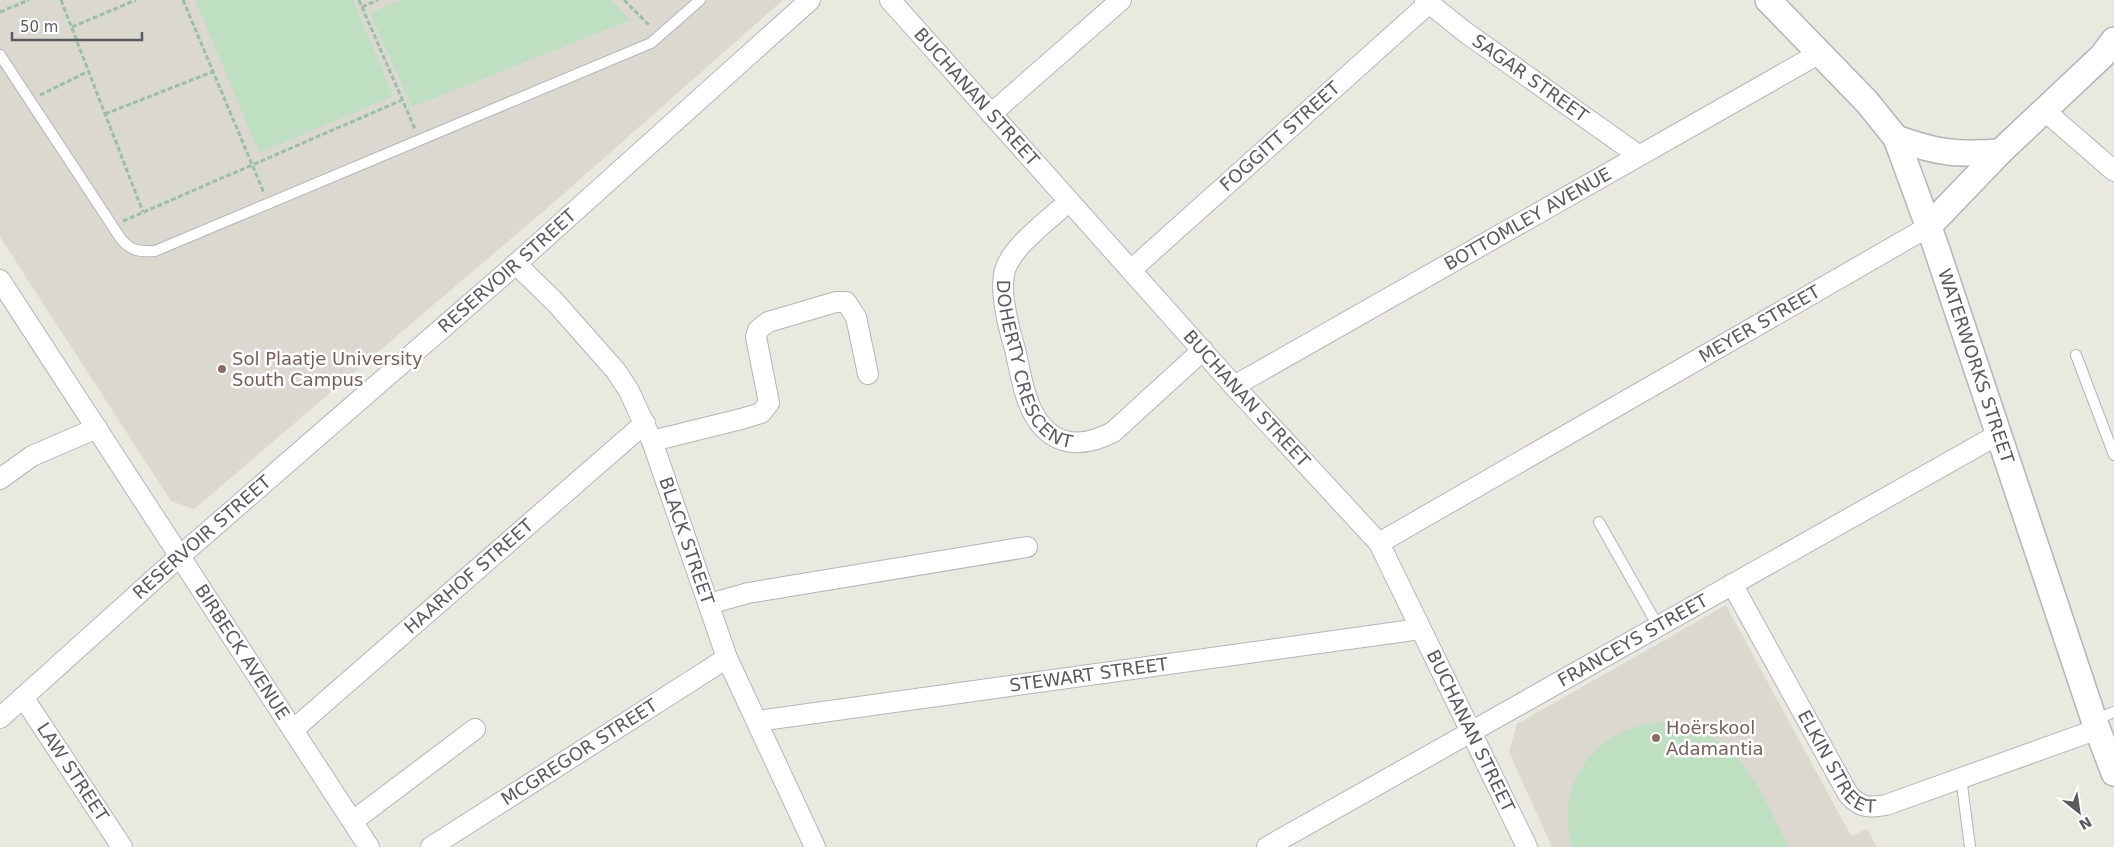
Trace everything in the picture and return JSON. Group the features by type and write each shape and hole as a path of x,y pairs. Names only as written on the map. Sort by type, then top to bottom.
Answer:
{"street":[{"name":"RESERVOIR STREET","path":"0,718 180,556 516,264 810,0"},
{"name":"BUCHANAN STREET","path":"890,0 1234,386 1379,543 1527,847"},
{"path":"991,114 1121,0"},
{"name":"WATERWORKS STREET","path":"1768,0 1867,102 1896,138 2102,721 2114,773"},
{"name":"SAGAR STREET","path":"1426,2 1638,155"},
{"name":"FOGGITT STREET","path":"1131,270 1426,2"},
{"name":"MEYER STREET","path":"1379,543 1928,227 2000,152 2110,48"},
{"name":"BOTTOMLEY AVENUE","path":"1234,386 1820,53"},
{"path":"2045,111 2114,171"},
{"path":"1896,138 1930,150 1947,153 1965,155 2000,152"},
{"name":"DOHERTY CRESCENT","path":"1069,201 1012,256 1005,271 1004,287 1009,330 1036,418 1050,433 1071,443 1099,440 1113,432 1203,350"},
{"name":"BLACK STREET","path":"516,264 555,302 616,371 629,391 652,442 727,658 815,847"},
{"name":"BIRBECK AVENUE","path":"0,280 294,729 369,847"},
{"path":"652,442 741,419 767,408 769,403 756,337 758,330 768,322 836,302 846,302 856,317 868,374"},
{"name":"HAARHOF STREET","path":"294,729 645,423"},
{"path":"0,480 32,456 97,428"},
{"name":"FRANCEYS STREET","path":"1267,847 1999,434"},
{"path":"709,604 748,593 1027,547"},
{"name":"ELKIN STREET","path":"1732,584 1848,794 1860,806 1873,808 1886,805 2102,721"},
{"name":"STEWART STREET","path":"757,721 1420,629"},
{"name":"MCGREGOR STREET","path":"431,847 727,658"},
{"name":"LAW STREET","path":"23,697 122,847"},
{"path":"353,821 475,730"}],"lane":[{"path":"0,55 112,225 129,248 143,252 155,251 269,205 651,43 700,0"},
{"path":"2076,355 2114,454"},
{"path":"1599,522 1658,626"},
{"path":"1961,777 1970,847"}],"path":[{"path":"0,12 29,0"},
{"path":"62,0 143,212"},
{"path":"72,27 136,0"},
{"path":"183,0 269,205"},
{"path":"359,0 420,141"},
{"path":"362,7 378,0"},
{"path":"624,0 660,36"},
{"path":"29,100 89,71"},
{"path":"105,114 212,72"},
{"path":"112,225 402,100"}],"shaded area":[{"name":"Sol Plaatje University South Campus","path":"0,0 783,0 553,203 194,509 171,501 0,237"},
{"name":"Hoërskool Adamantia","path":"1726,605 1851,836 1867,829 1877,847 1552,847 1509,752 1517,724"}],"green space":[{"path":"195,0 353,0 393,96 259,153"},
{"path":"401,0 611,0 630,20 412,107 370,13"},
{"path":"1662,722 1689,727 1711,736 1729,749 1743,764 1755,782 1789,847 1572,847 1568,823 1569,801 1575,780 1586,762 1600,747 1618,734 1639,726"}],"place":[{"name":"Sol Plaatje University South Campus","path":"222,369"},
{"name":"Hoërskool Adamantia","path":"1656,738"}]}
